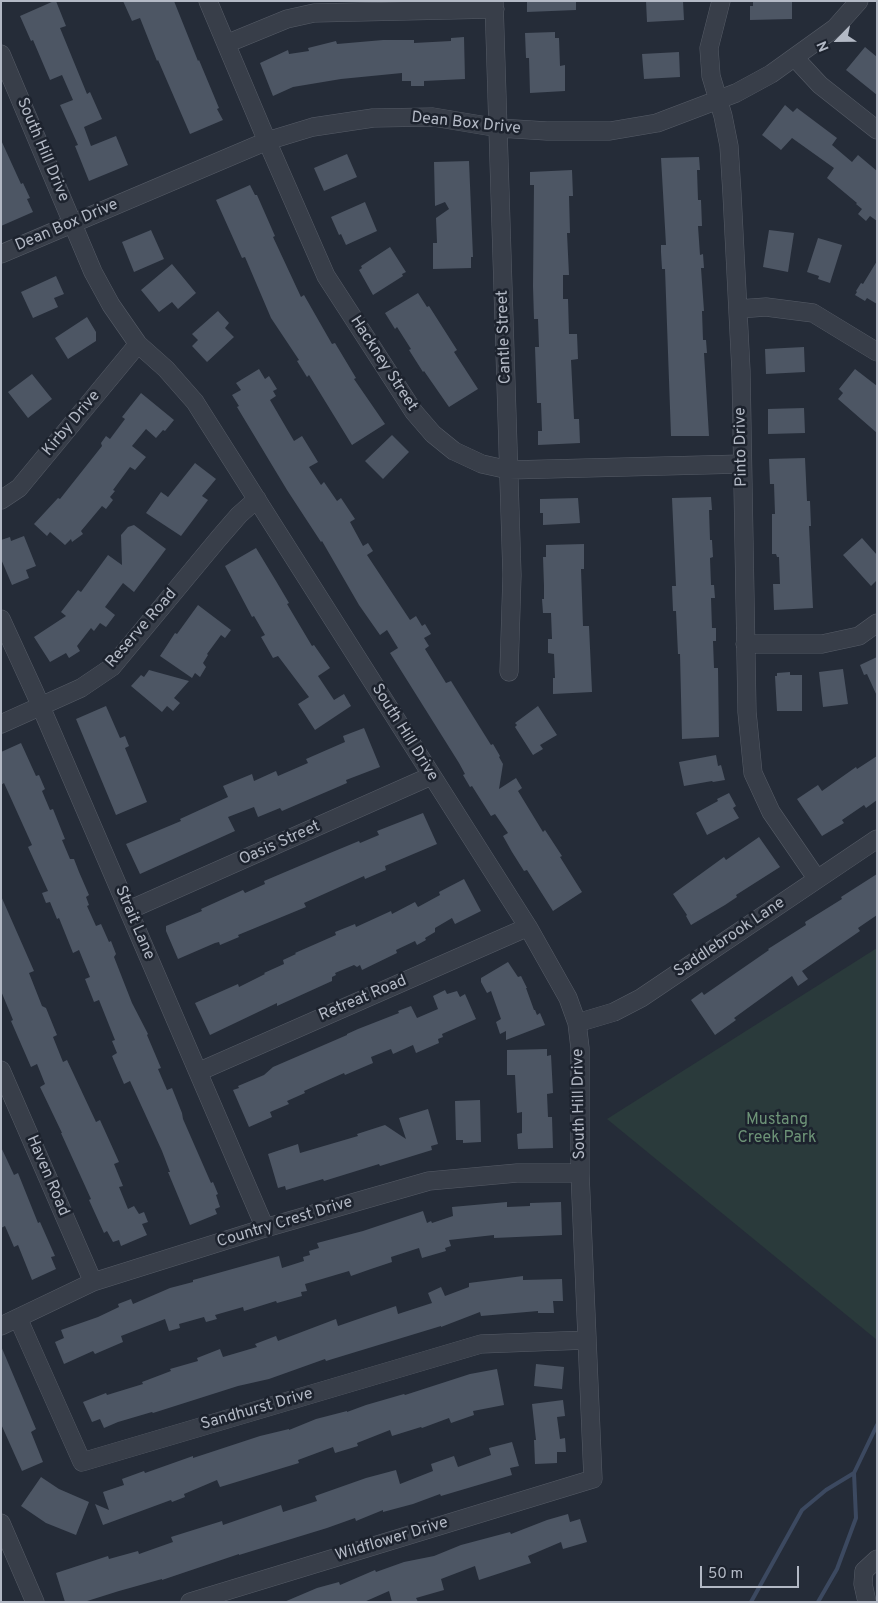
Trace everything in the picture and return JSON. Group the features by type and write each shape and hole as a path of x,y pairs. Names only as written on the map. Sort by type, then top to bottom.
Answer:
{"street":[{"name":"Hackney Street","path":"208,1 266,141 326,276 414,412 433,434 454,451 482,464 509,470 742,464"},
{"name":"Pinto Drive","path":"721,1 709,48 711,76 723,116 729,146 738,309 746,712 753,773 771,812 817,879"},
{"name":"Dean Box Drive","path":"1,254 266,141 313,127 373,118 433,117 499,128 546,131 610,131 657,123 718,101 762,79 795,58 835,28 859,1"},
{"path":"226,44 287,19 314,13 495,5"},
{"name":"Cantle Street","path":"495,5 512,575 509,672"},
{"name":"South Hill Drive","path":"1,54 102,290 138,344 187,391 528,927 568,998 577,1023 580,1048 580,1173 593,1478"},
{"path":"795,58 820,85 877,130"},
{"path":"738,309 766,306 813,313 877,352"},
{"name":"Kirby Drive","path":"1,500 19,488 138,344"},
{"name":"Reserve Road","path":"1,724 81,688 112,667 219,538 239,515 257,499"},
{"name":"Strait Lane","path":"1,619 129,910 265,1228"},
{"path":"746,644 822,644 859,636 877,623"},
{"name":"Oasis Street","path":"129,910 431,776"},
{"name":"Saddlebrook Lane","path":"577,1023 614,1012 641,998 877,839"},
{"name":"Retreat Road","path":"198,1072 528,927"},
{"name":"Haven Road","path":"1,1070 94,1282"},
{"name":"Country Crest Drive","path":"1,1326 94,1282 265,1228 429,1181 517,1173 580,1173"},
{"name":"Sandhurst Drive","path":"18,1318 82,1462 481,1344 587,1340"},
{"name":"Wildflower Drive","path":"190,1602 593,1478"},
{"path":"1,1523 35,1602"},
{"path":"867,1602 862,1584 864,1571 877,1559"}],"green space":[{"name":"Mustang Creek Park","path":"877,948 877,1340 607,1119"}],"building":[{"path":"56,1 66,26 60,28 87,94 90,92 102,119 84,127 91,146 116,136 128,165 89,181 75,146 78,145 60,105 73,100 62,75 50,80 33,40 31,41 20,16"},
{"path":"123,1 174,1 223,120 190,134 140,18 132,21"},
{"path":"527,1 576,1 576,10 527,12"},
{"path":"646,1 683,1 684,20 647,22"},
{"path":"753,1 792,1 792,19 750,20 750,6 753,6"},
{"path":"555,32 555,38 559,38 560,66 565,65 565,91 530,93 529,58 526,58 525,33"},
{"path":"464,37 465,79 424,81 424,86 411,86 411,81 402,81 402,73 341,79 293,87 273,96 260,63 288,50 289,54 309,51 308,48 336,41 337,44 383,40 414,40 414,43 451,41 451,38"},
{"path":"865,47 877,57 877,95 846,70"},
{"path":"679,52 680,77 644,79 642,54"},
{"path":"785,105 793,112 797,108 837,138 832,145 852,162 858,155 877,171 877,221 870,216 866,221 858,214 862,209 857,203 827,178 834,168 792,138 781,150 762,135"},
{"path":"1,140 21,184 23,183 30,198 27,199 33,212 1,226"},
{"path":"347,154 357,177 324,191 314,168"},
{"path":"699,157 700,170 697,170 698,200 701,200 702,226 698,226 700,255 703,254 704,268 701,268 704,311 702,311 703,340 706,340 707,353 704,353 709,436 671,436 665,269 662,269 661,252 661,245 666,245 661,158"},
{"path":"469,161 473,257 471,257 471,268 433,269 433,243 437,243 436,218 449,209 445,202 435,206 434,162"},
{"path":"572,170 573,196 569,196 570,233 567,233 569,275 563,275 563,299 568,299 569,334 577,334 578,359 571,360 574,419 579,419 580,443 538,445 538,431 542,431 541,403 537,403 535,347 539,347 538,319 534,319 534,185 530,185 530,172"},
{"path":"250,185 255,195 257,195 275,236 273,237 301,297 304,295 332,344 335,343 356,378 354,379 385,424 352,445 271,318 245,257 242,258 216,200"},
{"path":"365,202 377,231 346,245 331,217"},
{"path":"151,230 164,259 134,272 122,242"},
{"path":"769,230 794,233 788,272 763,267"},
{"path":"818,238 842,245 830,283 818,279 819,276 807,272"},
{"path":"390,247 406,272 402,274 403,276 373,295 359,270 362,268 361,266"},
{"path":"877,261 877,304 867,298 865,301 855,295"},
{"path":"172,264 196,293 178,309 172,302 159,312 141,290"},
{"path":"56,276 64,294 54,298 58,307 33,318 21,292"},
{"path":"418,293 427,307 429,306 457,350 454,352 478,389 449,407 423,372 397,327 395,329 385,313"},
{"path":"218,311 229,323 225,328 234,337 207,362 192,346 198,340 192,334"},
{"path":"87,317 96,332 96,341 68,359 55,338"},
{"path":"804,347 805,372 766,374 765,349"},
{"path":"259,369 265,379 269,376 277,389 273,391 276,396 270,400 294,441 302,436 318,462 309,467 321,485 324,482 337,501 341,498 355,519 350,522 363,546 368,543 373,551 367,555 410,620 416,616 422,626 425,624 431,634 424,638 429,646 425,649 446,683 451,681 491,745 493,744 500,756 503,764 499,789 516,778 522,788 518,791 543,832 545,830 562,856 560,857 582,892 553,911 527,870 524,871 512,852 503,836 508,833 495,814 491,816 472,786 470,787 459,763 390,653 398,648 387,630 380,635 359,605 322,541 287,490 237,407 239,406 232,395 241,390 236,383"},
{"path":"855,369 877,386 877,433 838,399 843,393 839,389"},
{"path":"32,374 52,399 28,418 8,392"},
{"path":"141,393 174,420 156,438 146,429 132,446 146,457 135,470 130,467 113,490 115,491 110,497 113,500 106,509 102,506 81,531 83,534 72,542 71,539 65,545 50,532 47,536 34,524 58,498 60,499 102,446 101,443 106,436 110,439 125,419 122,417"},
{"path":"804,408 805,433 768,434 768,409"},
{"path":"392,435 409,452 383,479 365,461"},
{"path":"805,458 807,501 810,501 811,526 809,526 813,608 774,610 773,584 780,584 779,557 776,554 772,554 772,514 775,514 774,484 770,484 769,459"},
{"path":"195,463 216,479 202,496 208,500 181,536 146,513 161,492 168,497"},
{"path":"711,497 712,510 709,510 710,540 712,540 713,557 710,558 711,585 714,585 715,598 711,598 712,628 716,628 716,641 713,641 714,668 718,668 719,737 682,739 680,654 678,654 676,611 673,611 672,586 676,586 672,498"},
{"path":"578,498 580,523 543,525 543,513 540,513 540,499"},
{"path":"134,525 166,549 134,592 123,583 105,607 115,615 106,627 100,623 94,631 91,628 77,646 80,651 69,658 66,653 50,662 34,637 66,616 61,612 78,590 81,592 108,555 122,565 121,535 128,527"},
{"path":"24,536 36,566 26,570 29,578 12,585 1,559 1,540 10,537 11,541"},
{"path":"862,538 877,555 877,580 871,586 843,555"},
{"path":"584,544 584,569 581,569 583,626 589,626 592,692 553,694 553,678 555,678 554,654 548,653 548,639 552,639 551,613 543,613 543,557 546,557 546,545"},
{"path":"256,548 312,646 314,645 330,668 318,676 334,700 344,694 351,706 315,730 298,704 309,697 278,656 273,658 261,637 265,635 254,616 252,617 225,566"},
{"path":"198,605 231,630 225,638 221,635 207,654 203,663 206,667 200,677 195,673 192,678 160,656 175,633 177,634"},
{"path":"877,657 877,696 867,674 864,675 860,665"},
{"path":"843,669 848,704 823,707 819,672"},
{"path":"149,670 189,681 174,698 180,703 173,711 167,706 162,712 131,686 141,675 144,677"},
{"path":"790,672 790,675 802,675 802,711 777,711 775,676 777,676 777,673"},
{"path":"106,706 120,738 125,736 129,746 125,748 147,802 116,815 76,719"},
{"path":"538,706 557,735 540,745 543,749 533,755 515,727 517,725 515,723"},
{"path":"364,728 380,767 346,780 347,783 282,811 280,808 258,817 254,807 228,817 235,831 140,874 126,844 181,821 180,819 228,797 223,786 252,774 254,781 276,771 278,776 308,763 306,759 345,742 343,736"},
{"path":"21,743 36,776 39,775 45,789 42,791 50,810 53,809 65,839 62,840 70,859 74,859 89,895 86,897 89,905 87,906 96,926 101,924 109,942 111,941 116,954 114,957 132,1003 148,1034 161,1068 158,1069 167,1090 172,1088 183,1119 211,1183 213,1182 218,1194 216,1195 220,1207 215,1209 217,1214 190,1225 168,1172 170,1172 162,1151 130,1081 124,1084 112,1056 117,1053 112,1041 115,1040 99,1000 94,1002 85,979 90,977 79,950 73,953 59,918 57,919 50,902 46,903 42,893 48,891 28,847 32,845 4,783 1,785 1,752"},
{"path":"716,755 718,766 721,765 725,780 684,786 679,762"},
{"path":"877,756 877,800 866,808 864,805 842,820 844,823 822,836 797,799 818,785 822,791 856,767 857,769"},
{"path":"729,793 736,806 733,808 739,818 707,835 696,813"},
{"path":"423,813 437,844 385,866 386,870 365,879 364,876 304,903 306,907 238,935 239,937 220,945 219,942 215,943 178,959 166,931 166,926 202,911 201,909 243,890 245,893 265,884 264,881 359,841 360,843 379,835 377,831"},
{"path":"759,837 780,867 736,895 737,897 725,905 691,925 687,915 673,894 724,857 726,860"},
{"path":"877,874 877,915 858,928 860,931 802,971 808,979 798,986 792,976 734,1018 736,1020 715,1035 691,1000 702,992 704,995 768,949 806,925 805,922"},
{"path":"464,879 481,911 455,924 452,918 435,928 435,932 417,945 415,941 396,950 397,953 362,970 360,965 357,967 354,965 335,973 336,975 332,977 332,981 277,1006 277,1003 210,1035 195,1003 238,984 239,987 265,974 284,964 283,960 295,953 336,935 335,932 355,924 356,927 391,911 392,914 415,902 418,907 440,895 439,892"},
{"path":"1,896 34,971 29,973 42,1006 46,1008 57,1035 53,1037 63,1062 67,1060 96,1122 100,1120 119,1162 114,1164 123,1186 119,1187 128,1209 134,1206 139,1214 144,1212 148,1222 142,1224 147,1235 121,1246 119,1240 113,1242 107,1231 104,1233 89,1200 91,1199 40,1087 45,1084 37,1064 31,1067 11,1021 13,1020 1,991"},
{"path":"508,962 518,977 521,976 534,1010 537,1015 540,1013 545,1025 506,1040 506,1031 500,1034 496,1022 501,1019 491,991 487,993 481,978"},
{"path":"445,990 447,994 457,991 460,997 465,994 476,1019 442,1034 443,1037 438,1039 439,1043 416,1053 413,1045 393,1054 391,1049 371,1057 373,1063 345,1075 344,1073 304,1091 305,1093 287,1101 289,1104 270,1112 272,1117 249,1127 233,1090 239,1088 238,1086 264,1075 273,1067 399,1013 398,1011 411,1006 417,1018 438,1009 433,996"},
{"path":"547,1049 547,1056 551,1055 553,1093 547,1094 548,1117 552,1117 553,1148 518,1149 517,1134 522,1133 522,1112 517,1113 515,1075 507,1075 507,1050"},
{"path":"480,1100 481,1142 463,1143 463,1140 456,1140 455,1101"},
{"path":"428,1109 438,1144 431,1146 432,1150 324,1181 323,1179 286,1190 285,1186 278,1188 268,1154 298,1144 300,1153 358,1136 357,1134 385,1125 406,1139 399,1118"},
{"path":"1,1147 14,1175 18,1173 38,1223 40,1222 55,1256 51,1257 56,1269 32,1280 18,1245 14,1247 5,1226 1,1228"},
{"path":"507,1202 507,1207 530,1206 530,1203 561,1202 562,1235 494,1238 494,1235 449,1240 451,1246 445,1248 446,1251 422,1258 419,1248 391,1257 392,1262 351,1276 349,1271 305,1284 307,1291 301,1292 302,1296 277,1303 276,1301 244,1311 243,1307 215,1315 217,1319 206,1322 204,1317 179,1324 180,1328 169,1331 165,1319 121,1336 123,1342 95,1354 93,1351 64,1364 55,1342 64,1338 61,1330 98,1317 119,1307 118,1304 131,1299 133,1304 170,1288 193,1282 193,1280 279,1256 282,1268 304,1261 303,1257 310,1255 309,1251 319,1248 317,1243 363,1231 423,1211 427,1223 431,1221 432,1223 453,1216 452,1207"},
{"path":"523,1276 523,1280 562,1279 563,1301 553,1301 554,1313 538,1313 538,1311 481,1316 480,1312 441,1327 326,1361 325,1359 269,1379 238,1386 118,1422 104,1428 100,1419 92,1422 83,1402 106,1393 107,1395 143,1384 142,1382 171,1371 170,1369 198,1361 197,1358 220,1349 223,1357 257,1347 255,1344 276,1336 278,1341 336,1319 338,1326 396,1306 398,1314 432,1303 428,1293 441,1287 445,1296 469,1287 469,1283"},
{"path":"1,1346 36,1429 31,1432 43,1462 22,1471 1,1424"},
{"path":"536,1364 564,1367 562,1389 534,1386"},
{"path":"497,1369 504,1405 473,1411 474,1415 451,1423 449,1418 392,1436 390,1430 357,1443 358,1446 335,1453 333,1447 298,1460 299,1463 220,1487 217,1480 184,1494 185,1497 172,1502 171,1500 103,1525 95,1504 109,1510 103,1492 124,1485 122,1479 144,1471 145,1473 193,1456 193,1458 260,1436 289,1430 316,1419 347,1412 470,1374"},
{"path":"563,1400 565,1416 557,1417 560,1439 565,1438 566,1452 557,1452 557,1463 535,1464 534,1440 536,1440 532,1404"},
{"path":"512,1442 519,1466 510,1468 512,1475 441,1496 440,1494 413,1504 383,1512 383,1510 356,1521 355,1518 162,1580 84,1602 65,1602 56,1573 108,1556 109,1559 138,1551 139,1554 173,1542 171,1537 222,1521 223,1525 281,1505 283,1512 317,1501 315,1496 366,1478 396,1470 400,1484 433,1471 431,1464 454,1456 458,1467 491,1455 489,1448"},
{"path":"41,1477 59,1489 89,1502 76,1535 46,1523 21,1506"},
{"path":"568,1514 570,1522 580,1519 587,1542 563,1549 561,1542 528,1556 531,1563 479,1580 475,1566 441,1579 444,1590 416,1598 418,1602 392,1602 389,1591 364,1602 284,1602 317,1588 339,1582 340,1585 375,1570 376,1572 404,1562 434,1556 461,1545 510,1532 511,1534"}],"waterway":[{"path":"818,1602 837,1569 856,1518 854,1473 877,1425"},
{"path":"751,1602 802,1510 826,1490 854,1473"}]}
